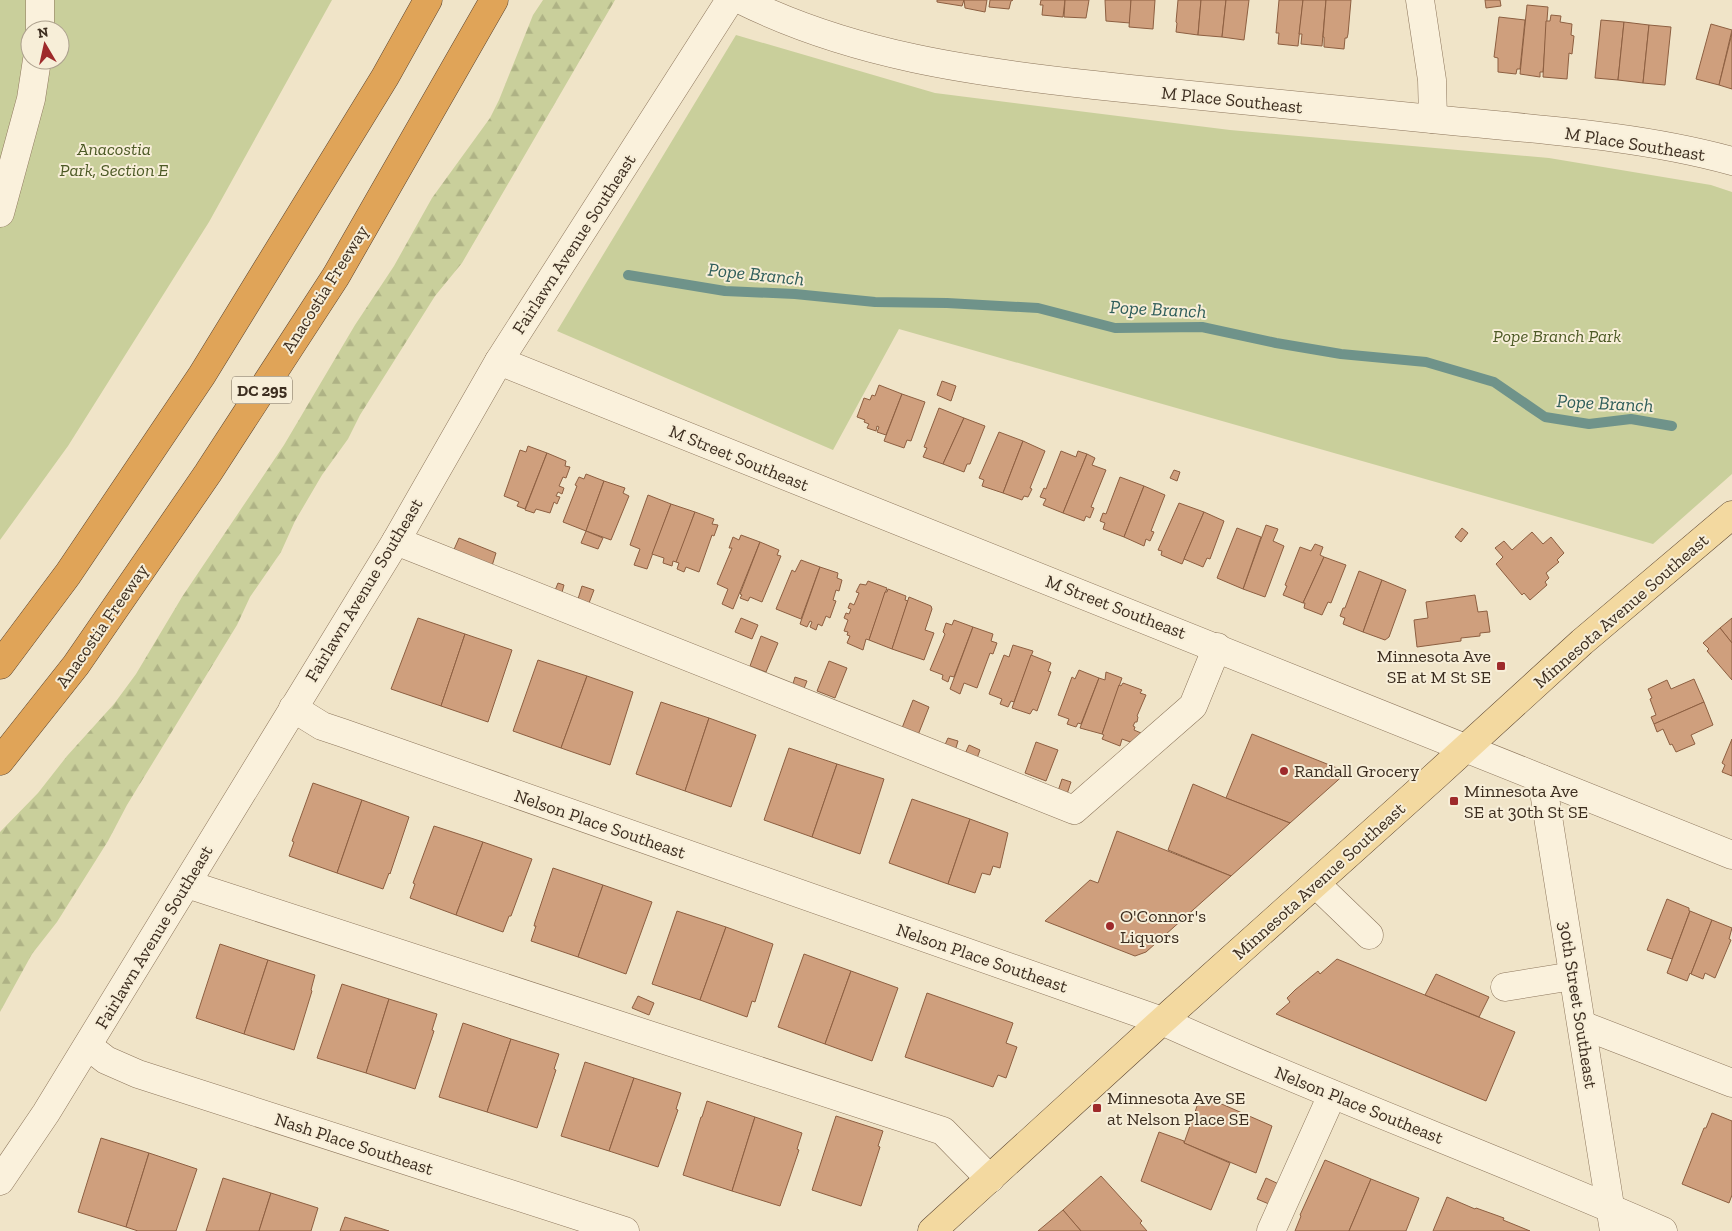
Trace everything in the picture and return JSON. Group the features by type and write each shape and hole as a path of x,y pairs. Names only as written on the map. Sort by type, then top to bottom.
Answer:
{"highway":[{"path":"0,665 68,574 202,375 385,77 428,0"},
{"name":"Anacostia Freeway","path":"0,761 76,665 224,448 336,276 494,0"}],"main road":[{"name":"Minnesota Avenue Southeast","path":"932,1231 1582,642 1732,515"}],"street":[{"path":"40,0 40,20"},
{"name":"Fairlawn Avenue Southeast","path":"0,1182 88,1046 396,541 499,361 730,0"},
{"name":"M Place Southeast","path":"741,0 783,19 857,44 941,64 986,72 1153,92 1635,141 1690,150 1732,161"},
{"path":"1420,0 1432,80 1433,119"},
{"path":"0,214 31,99 35,70"},
{"name":"M Street Southeast","path":"499,361 913,528 1217,647 1732,855"},
{"path":"396,541 1074,810 1193,706 1217,647"},
{"name":"Nelson Place Southeast","path":"293,708 322,726 343,734 1162,1022 1228,1052 1332,1094 1612,1220 1663,1231"},
{"name":"30th Street Southeast","path":"1542,779 1612,1220"},
{"path":"187,884 942,1131 990,1179"},
{"path":"1316,884 1369,935"},
{"path":"1505,987 1573,976"},
{"path":"1582,1024 1732,1084"},
{"name":"Nash Place Southeast","path":"88,1046 106,1060 138,1074 625,1231"},
{"path":"1271,1231 1332,1094"}],"green space":[{"name":"Anacostia Park, Section E","path":"0,0 332,0 209,222 68,446 0,540"},
{"path":"543,0 615,0 462,263 435,296 360,415 348,439 322,475 295,521 281,552 250,597 237,625 127,805 108,841 57,922 32,954 0,1012 0,832 38,793 67,756 114,704 136,674 182,597 284,445 355,325 394,266 432,198 490,118 533,15"},
{"name":"Pope Branch Park","path":"736,35 935,93 1230,130 1549,158 1711,185 1732,192 1732,474 1653,544 899,329 833,450 557,331"}],"building":[{"path":"937,0 964,0 962,6 937,2"},
{"path":"964,0 987,0 985,12 965,8"},
{"path":"990,0 1013,0 1009,9 989,7"},
{"path":"1041,0 1065,0 1063,17 1042,15 1043,5 1040,5"},
{"path":"1065,0 1089,0 1086,18 1064,17"},
{"path":"1105,0 1131,0 1130,23 1106,21"},
{"path":"1131,0 1155,0 1153,29 1129,27"},
{"path":"1178,0 1201,0 1198,35 1176,32"},
{"path":"1201,0 1226,0 1222,37 1198,35"},
{"path":"1226,0 1249,0 1244,40 1222,37"},
{"path":"1279,0 1303,0 1298,46 1278,44 1279,33 1276,33"},
{"path":"1303,0 1326,0 1322,46 1301,44 1302,34 1299,34"},
{"path":"1326,0 1351,0 1348,34 1347,38 1345,38 1344,49 1324,47"},
{"path":"1485,0 1500,0 1501,6 1486,8"},
{"path":"1527,5 1548,7 1543,72 1540,72 1540,77 1520,74"},
{"path":"1551,15 1561,16 1560,22 1572,24 1571,35 1574,36 1572,54 1569,53 1567,79 1543,77 1546,21 1550,21"},
{"path":"1499,17 1525,20 1520,69 1517,69 1516,74 1498,72 1498,58 1494,57"},
{"path":"1601,20 1624,22 1618,80 1595,78"},
{"path":"1624,22 1649,25 1643,83 1618,80"},
{"path":"1711,24 1732,30 1719,85 1696,79"},
{"path":"1649,25 1671,27 1665,85 1643,83"},
{"path":"1732,33 1732,89 1719,85"},
{"path":"942,381 956,386 951,401 937,395"},
{"path":"879,385 902,394 886,435 877,432 879,427 877,426 876,431 867,428 869,424 857,417 864,398 870,400 872,395 875,396"},
{"path":"902,394 925,402 911,441 907,440 904,448 884,441"},
{"path":"939,408 964,418 943,464 923,457 927,448 924,447"},
{"path":"964,418 985,426 970,464 967,464 964,472 943,464"},
{"path":"999,432 1023,441 1003,493 982,486 984,480 979,478"},
{"path":"1023,441 1045,451 1030,488 1032,489 1028,497 1024,496 1022,500 1003,493"},
{"path":"528,446 547,453 525,509 517,506 519,502 504,496 520,450 526,452"},
{"path":"1061,451 1076,457 1078,451 1087,454 1063,513 1043,505 1046,499 1040,497 1044,488 1046,489"},
{"path":"547,453 566,461 565,466 570,467 566,478 563,477 559,486 564,488 562,494 558,492 556,496 560,497 557,504 554,502 550,513 536,509 534,513 525,510"},
{"path":"1087,454 1095,458 1092,465 1106,470 1091,507 1094,508 1090,518 1086,516 1084,521 1063,513"},
{"path":"1174,470 1180,472 1177,481 1170,478"},
{"path":"586,474 604,481 586,531 563,522 577,486 575,485 579,477 584,479"},
{"path":"1120,477 1144,486 1124,537 1103,529 1105,523 1100,521 1103,513 1106,514"},
{"path":"604,481 625,488 623,493 629,496 611,540 586,531"},
{"path":"1144,486 1165,495 1151,531 1154,532 1150,541 1146,539 1144,546 1124,537"},
{"path":"648,495 671,504 647,569 634,565 640,549 630,545"},
{"path":"1179,503 1204,512 1182,564 1161,555 1162,551 1158,550"},
{"path":"671,504 695,512 678,559 676,562 673,561 672,566 663,563 664,558 652,554"},
{"path":"695,512 714,519 712,524 718,525 714,536 712,535 699,572 686,567 684,572 677,569 679,563 676,562"},
{"path":"1204,512 1224,521 1210,559 1207,558 1203,567 1184,559"},
{"path":"1266,525 1278,529 1273,541 1284,546 1265,597 1243,589"},
{"path":"1237,528 1261,537 1243,589 1217,578"},
{"path":"1462,528 1468,533 1461,542 1455,537"},
{"path":"586,531 603,538 598,549 581,543"},
{"path":"1532,532 1543,544 1551,537 1564,553 1557,560 1559,562 1546,573 1549,578 1545,582 1547,585 1530,600 1524,593 1522,595 1496,564 1503,557 1495,548 1504,541 1512,550"},
{"path":"741,535 760,542 733,609 722,604 728,589 717,584 732,548 729,548 733,537 739,540"},
{"path":"459,538 496,553 491,569 452,554"},
{"path":"760,542 779,550 777,555 781,556 762,602 750,597 748,601 740,598 742,595 740,594"},
{"path":"1315,544 1323,547 1320,555 1324,557 1303,603 1283,595 1300,547 1311,551"},
{"path":"1324,557 1346,565 1331,603 1328,602 1322,615 1304,608 1305,603 1303,603"},
{"path":"801,560 820,567 801,619 776,609 792,570 795,572"},
{"path":"820,567 838,573 837,578 842,580 839,591 836,590 833,600 836,601 830,618 826,616 822,626 818,624 816,630 810,627 812,622 810,621 807,627 800,624"},
{"path":"1359,571 1382,580 1363,632 1343,624 1345,618 1340,616"},
{"path":"1382,580 1406,590 1389,637 1385,640 1363,632"},
{"path":"868,581 887,588 869,640 866,639 863,650 847,643 850,636 847,635 848,632 844,631 848,620 844,618 851,609 848,608 850,603 854,605 859,593 856,592 860,584 866,585"},
{"path":"558,583 564,585 561,596 554,593"},
{"path":"582,586 594,590 589,603 578,599"},
{"path":"888,589 906,596 905,600 908,601 892,649 869,640 885,592"},
{"path":"1475,595 1478,612 1487,611 1490,632 1480,633 1480,636 1461,638 1461,641 1417,647 1414,620 1428,618 1426,602"},
{"path":"909,597 931,606 932,609 925,630 934,633 924,660 892,649"},
{"path":"418,618 465,634 441,706 391,689"},
{"path":"741,618 758,625 752,639 735,632"},
{"path":"1732,618 1732,643 1720,628"},
{"path":"954,620 973,627 954,677 950,676 948,682 942,679 943,675 930,670 945,634 943,632 946,623 952,625"},
{"path":"973,627 993,634 991,641 997,643 993,654 990,653 977,688 964,683 960,694 950,689"},
{"path":"1720,628 1732,643 1732,680 1707,651 1709,649 1703,643"},
{"path":"465,634 512,650 488,722 441,706"},
{"path":"761,636 778,643 766,672 750,666"},
{"path":"1013,645 1033,651 1014,702 1011,701 1008,707 1000,704 1002,699 989,694 1004,655 1009,657"},
{"path":"1031,655 1051,663 1048,671 1051,672 1037,711 1033,709 1030,714 1012,708"},
{"path":"538,660 587,676 561,748 513,731"},
{"path":"829,661 847,668 835,698 817,691"},
{"path":"1079,670 1099,678 1081,724 1078,723 1076,727 1067,724 1069,719 1058,715 1072,677 1075,679"},
{"path":"1106,672 1122,678 1102,734 1080,728 1099,678 1105,680"},
{"path":"587,676 633,692 610,765 561,748"},
{"path":"795,677 807,681 803,691 792,687"},
{"path":"1694,679 1704,702 1654,724 1651,717 1656,715 1648,689 1667,680 1671,689"},
{"path":"1123,683 1142,690 1140,693 1146,695 1137,716 1137,722 1133,726 1135,727 1134,730 1141,733 1136,744 1122,739 1120,746 1102,739 1104,735 1102,734 1119,685 1121,686"},
{"path":"913,700 929,707 918,735 902,728"},
{"path":"661,702 709,718 685,791 636,774"},
{"path":"1704,702 1713,725 1691,735 1695,744 1676,752 1672,744 1670,745 1663,729 1657,732 1654,724"},
{"path":"709,718 756,735 731,807 685,791"},
{"path":"1252,734 1347,772 1290,823 1226,798"},
{"path":"948,738 958,741 955,751 944,747"},
{"path":"1732,739 1732,776 1722,772 1725,765 1722,763"},
{"path":"1036,742 1058,750 1046,781 1025,773"},
{"path":"969,745 980,750 976,761 964,756"},
{"path":"789,748 837,764 812,837 764,820"},
{"path":"837,764 884,779 860,854 812,837"},
{"path":"1062,779 1071,782 1066,797 1057,794"},
{"path":"313,783 362,800 337,873 289,856 294,842 292,841"},
{"path":"1193,784 1290,823 1231,876 1168,850"},
{"path":"912,799 970,819 948,884 889,863"},
{"path":"362,800 409,817 383,889 337,873"},
{"path":"970,819 1008,833 1000,868 993,866 990,875 982,873 975,893 948,884"},
{"path":"434,826 483,842 456,915 410,898 415,884 413,883"},
{"path":"1117,831 1231,876 1146,952 1135,956 1045,921 1090,880 1098,883"},
{"path":"483,842 532,859 511,916 509,916 503,932 456,915"},
{"path":"553,868 603,885 578,957 531,941 536,926 534,926 535,922"},
{"path":"603,885 652,902 626,974 578,957"},
{"path":"1667,899 1689,908 1690,911 1672,959 1647,950"},
{"path":"677,911 726,927 700,1000 652,984"},
{"path":"1690,911 1712,920 1687,981 1667,973"},
{"path":"1712,920 1732,928 1729,939 1731,940 1715,978 1705,973 1703,979 1691,974"},
{"path":"726,927 773,944 755,1002 752,1001 747,1017 700,1000"},
{"path":"220,944 268,960 244,1034 196,1018"},
{"path":"804,954 851,971 825,1044 778,1027"},
{"path":"1337,959 1515,1032 1486,1101 1276,1014 1290,1002 1287,998 1295,990 1318,971 1320,974"},
{"path":"268,960 315,975 294,1050 244,1034"},
{"path":"851,971 898,988 872,1061 825,1044"},
{"path":"1436,974 1489,997 1479,1017 1425,995"},
{"path":"342,984 389,999 366,1073 317,1058"},
{"path":"927,993 1013,1023 1006,1043 1017,1047 1006,1078 998,1075 993,1087 905,1057"},
{"path":"638,996 654,1003 649,1015 632,1008"},
{"path":"389,999 437,1014 432,1030 434,1031 415,1089 366,1073"},
{"path":"463,1023 511,1039 487,1112 439,1097"},
{"path":"511,1039 559,1054 554,1069 556,1070 537,1128 487,1112"},
{"path":"585,1062 634,1078 609,1151 561,1136"},
{"path":"634,1078 681,1093 676,1109 678,1110 658,1167 609,1151"},
{"path":"1201,1095 1272,1126 1256,1173 1184,1143"},
{"path":"707,1101 755,1117 732,1191 683,1175"},
{"path":"1712,1113 1732,1121 1732,1195 1729,1203 1682,1184 1704,1128 1706,1128"},
{"path":"836,1116 883,1131 878,1146 880,1147 861,1206 812,1190"},
{"path":"755,1117 802,1133 797,1149 799,1150 780,1206 732,1191"},
{"path":"1159,1132 1184,1141 1184,1143 1230,1163 1211,1210 1141,1181"},
{"path":"101,1138 149,1153 126,1227 78,1212"},
{"path":"149,1153 197,1169 176,1231 138,1231 126,1227"},
{"path":"1325,1160 1371,1179 1349,1231 1295,1231 1300,1215"},
{"path":"1101,1176 1142,1221 1140,1223 1147,1231 1081,1231 1067,1215 1063,1210"},
{"path":"223,1178 271,1193 259,1231 206,1231"},
{"path":"1266,1178 1285,1187 1276,1207 1257,1199"},
{"path":"1371,1179 1419,1198 1406,1231 1349,1231"},
{"path":"271,1193 318,1208 311,1231 259,1231"},
{"path":"1447,1197 1475,1209 1504,1218 1503,1220 1530,1231 1433,1231"},
{"path":"1063,1210 1081,1231 1038,1231"},
{"path":"345,1217 389,1231 340,1231"}],"waterway":[{"name":"Pope Branch","path":"628,275 725,291 795,294 875,302 947,303 1038,308 1115,328 1202,327 1276,343 1341,354 1426,362 1494,382 1545,417 1589,424 1631,419 1672,426"}],"place":[{"name":"Minnesota Ave SE at M St SE","path":"1501,666"},
{"name":"Randall Grocery","path":"1284,771"},
{"name":"Minnesota Ave SE at 30th St SE","path":"1454,801"},
{"name":"O'Connor's Liquors","path":"1110,926"},
{"name":"Minnesota Ave SE at Nelson Place SE","path":"1097,1108"}]}
